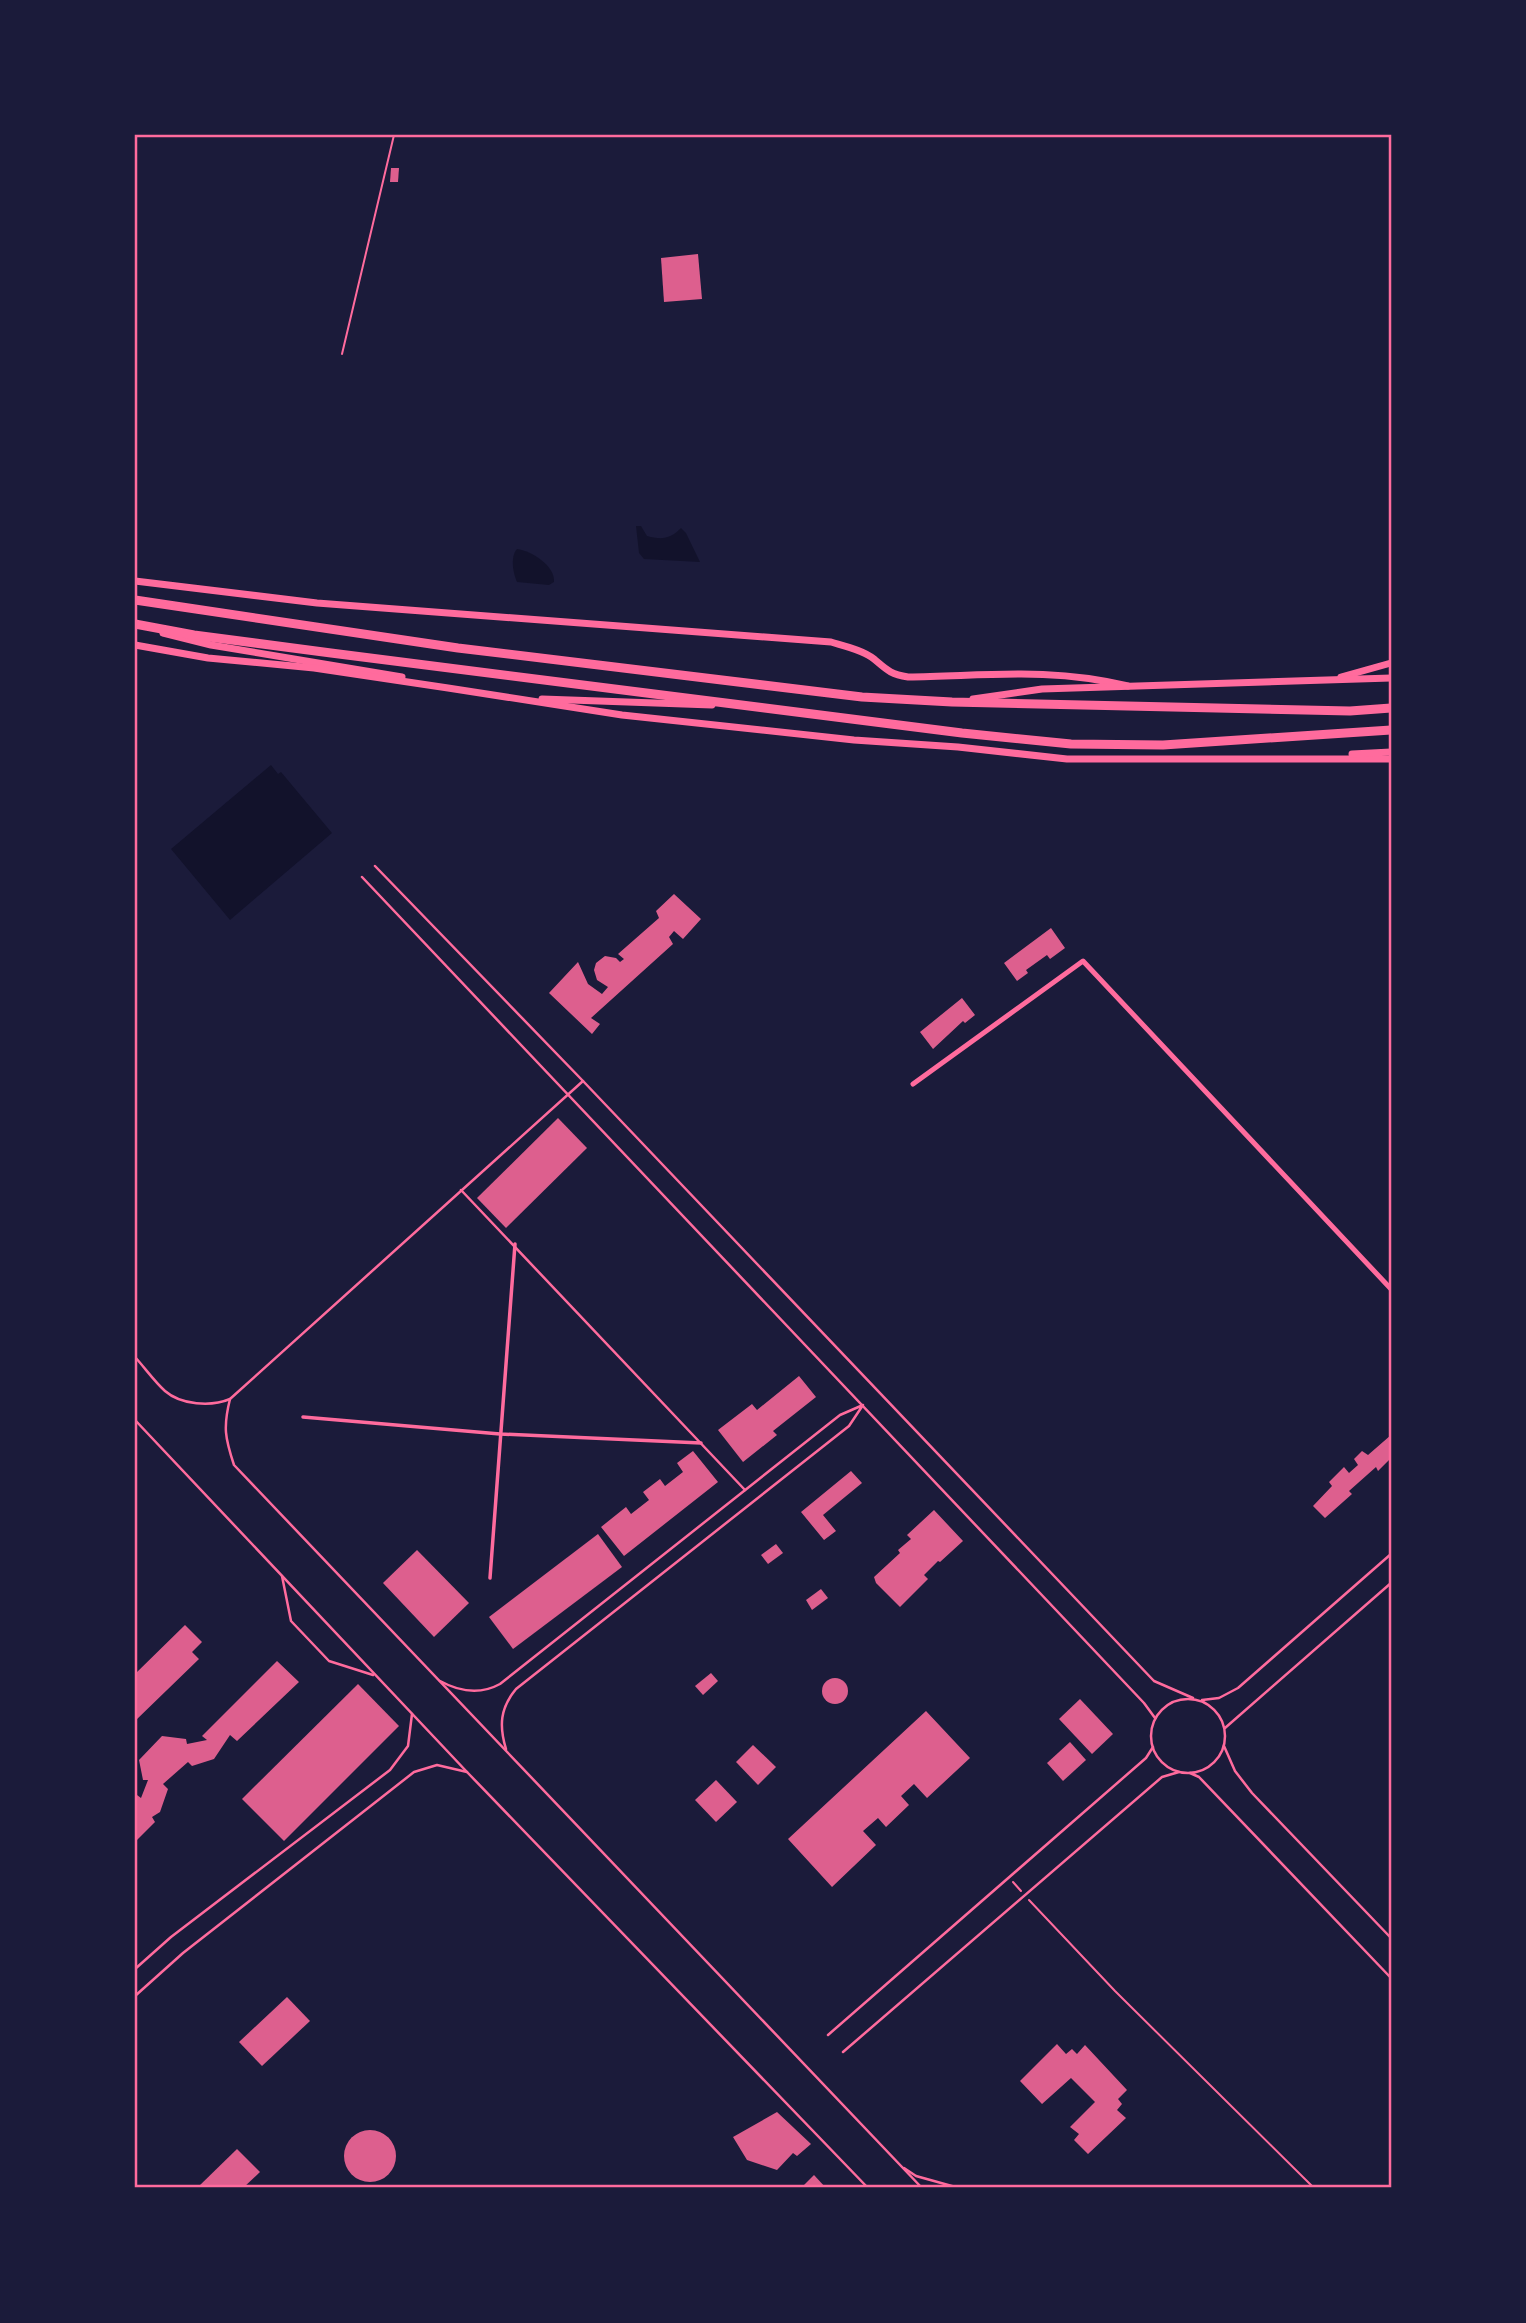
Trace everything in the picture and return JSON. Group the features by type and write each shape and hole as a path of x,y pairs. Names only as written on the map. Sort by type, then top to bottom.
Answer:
{"highway":[{"path":"135,600 486,652 862,697 952,702 1336,711 1391,708"},
{"path":"135,625 770,709 1071,744 1163,745 1391,730"}],"main road":[{"path":"135,582 317,603 831,642 874,659 878,665 895,675 908,677 1041,673 1094,678 1128,686"},
{"path":"135,625 211,645 389,674 495,695"},
{"path":"135,645 208,658 314,668 636,717 1067,759 1391,759"},
{"path":"1330,680 1391,663"},
{"path":"952,702 1042,689 1391,678"},
{"path":"513,698 668,702 770,709"},
{"path":"1292,758 1391,752"}],"street":[{"path":"913,1084 1083,961 1391,1289"},
{"path":"490,1578 515,1244"},
{"path":"303,1417 500,1434 701,1443"}],"lane":[{"path":"375,866 1154,1681 1202,1700 1220,1714 1225,1728 1224,1746 1215,1762 1199,1772 1179,1772 1165,1765 1155,1754 1151,1732 1155,1718 1167,1705 1184,1698 1193,1698"},
{"path":"362,877 1144,1703 1155,1718"},
{"path":"135,1357 167,1393 200,1403 220,1403 230,1399 583,1081"},
{"path":"461,1190 745,1490"},
{"path":"230,1399 224,1423 225,1440 234,1465 922,2188"},
{"path":"438,1680 455,1689 471,1692 488,1690 500,1684 840,1415 863,1405"},
{"path":"507,1752 502,1734 501,1714 516,1689 849,1426 863,1405"},
{"path":"135,1420 467,1772 868,2188"},
{"path":"1202,1700 1219,1698 1238,1688 1391,1554"},
{"path":"282,1576 291,1621 329,1661 376,1676"},
{"path":"1225,1728 1391,1583"},
{"path":"135,1969 171,1937 390,1770 408,1746 412,1714"},
{"path":"828,2035 1146,1758 1153,1746"},
{"path":"1224,1746 1235,1771 1252,1793 1391,1938"},
{"path":"135,1996 183,1953 414,1772 437,1765 467,1772"},
{"path":"843,2052 1162,1777 1179,1772"},
{"path":"1190,1773 1199,1777 1391,1978"},
{"path":"895,2162 916,2176 959,2188"}],"path":[{"path":"342,354 394,135"},
{"path":"1009,1877 1115,1991 1314,2188"}],"shaded area":[{"path":"636,526 641,526 647,536 657,538 666,538 681,528 700,562 644,559 639,553"},
{"path":"517,549 541,560 551,570 554,582 549,585 517,582 513,561"},
{"path":"271,765 278,774 281,772 332,833 230,920 171,849"}],"building":[{"path":"391,168 399,168 398,182 390,182"},
{"path":"698,254 702,299 664,302 661,258"},
{"path":"674,894 701,919 683,939 674,931 669,937 673,944 591,1018 600,1024 592,1034 549,993 578,962 588,984 602,994 608,987 597,980 594,970 596,963 605,956 616,958 620,962 624,959 618,954 659,918 656,911"},
{"path":"1051,928 1065,948 1050,959 1047,955 1026,970 1028,973 1017,981 1004,963"},
{"path":"962,998 975,1015 965,1023 963,1021 933,1049 920,1032"},
{"path":"558,1118 587,1148 506,1228 477,1198"},
{"path":"799,1376 816,1397 773,1431 777,1435 743,1462 718,1430 752,1404 757,1410"},
{"path":"1391,1435 1391,1458 1378,1471 1376,1467 1349,1491 1352,1494 1325,1518 1313,1506 1332,1486 1329,1482 1344,1467 1349,1473 1358,1465 1354,1459 1362,1451 1368,1455"},
{"path":"693,1451 718,1482 624,1556 601,1527 626,1507 631,1514 649,1500 643,1492 660,1479 665,1486 683,1472 677,1463"},
{"path":"851,1471 862,1483 823,1515 836,1531 824,1540 801,1512"},
{"path":"934,1510 963,1541 924,1575 928,1579 900,1607 876,1583 874,1577 911,1539 907,1535"},
{"path":"598,1534 622,1567 513,1649 489,1617"},
{"path":"776,1544 783,1553 768,1564 761,1555"},
{"path":"417,1550 469,1603 434,1637 383,1583"},
{"path":"821,1589 828,1598 812,1610 806,1600"},
{"path":"185,1625 202,1642 192,1652 199,1659 135,1721 135,1674"},
{"path":"277,1661 299,1682 237,1741 230,1735 214,1759 192,1766 188,1762 163,1784 168,1789 160,1812 152,1817 155,1822 135,1842 135,1797 137,1795 141,1798 148,1780 143,1780 139,1760 162,1736 186,1739 187,1744 207,1740 202,1736"},
{"path":"711,1673 718,1681 703,1695 695,1686"},
{"path":"835,1678 844,1682 848,1691 844,1700 835,1704 826,1700 822,1691 826,1682"},
{"path":"358,1684 399,1726 284,1841 242,1799"},
{"path":"1080,1699 1113,1734 1092,1754 1059,1719"},
{"path":"926,1711 970,1758 927,1798 914,1784 901,1796 909,1805 886,1827 878,1818 863,1831 876,1845 832,1887 788,1839"},
{"path":"1070,1742 1086,1760 1063,1781 1047,1763"},
{"path":"753,1745 776,1767 758,1785 736,1762"},
{"path":"716,1780 737,1802 716,1822 695,1800"},
{"path":"287,1997 310,2021 262,2066 239,2042"},
{"path":"1057,2044 1066,2054 1072,2049 1077,2054 1085,2045 1127,2090 1118,2099 1122,2104 1117,2110 1126,2118 1088,2154 1074,2140 1079,2134 1070,2127 1095,2102 1071,2078 1042,2104 1020,2081"},
{"path":"777,2112 811,2144 797,2156 793,2153 777,2170 747,2160 733,2137"},
{"path":"370,2130 380,2132 388,2138 394,2146 394,2166 388,2174 380,2180 370,2182 360,2180 352,2174 346,2166 344,2156 346,2146 352,2138 360,2132"},
{"path":"237,2149 260,2172 243,2188 197,2188"},
{"path":"814,2175 826,2188 803,2186"}]}
